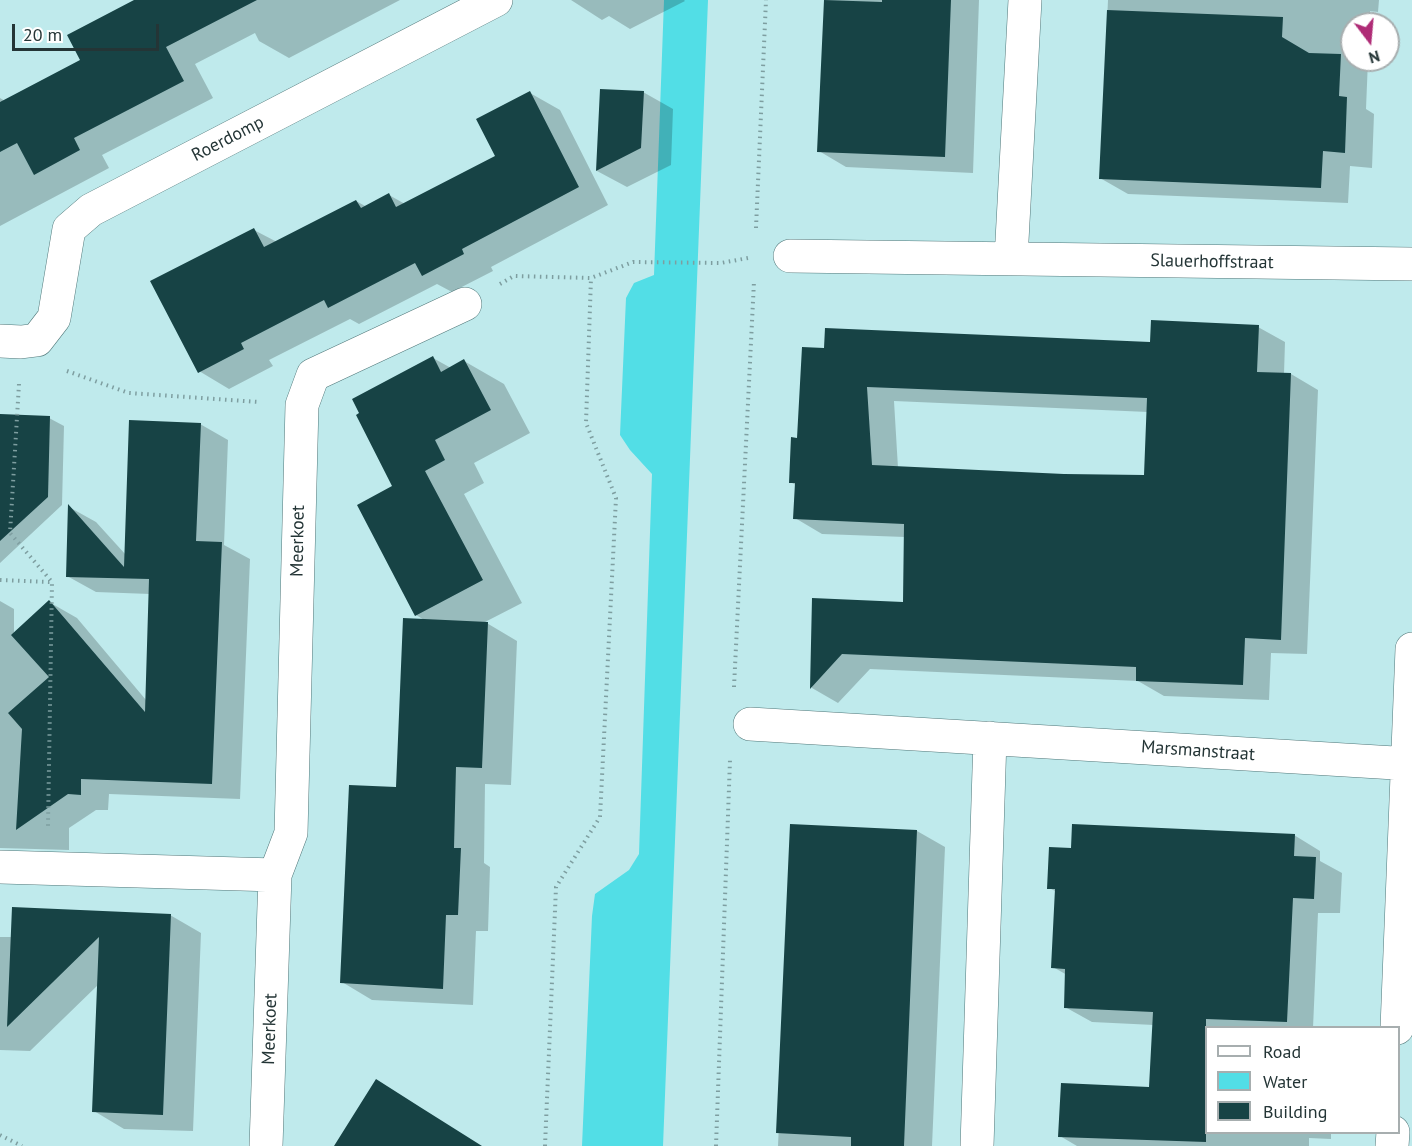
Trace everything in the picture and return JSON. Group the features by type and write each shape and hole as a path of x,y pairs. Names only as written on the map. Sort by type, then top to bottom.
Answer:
{"street":[{"name":"Roerdomp","path":"19,341 54,318 69,229 91,210 496,0"},
{"path":"1011,259 1025,0"},
{"name":"Slauerhoffstraat","path":"790,256 1412,264"},
{"name":"Meerkoet","path":"266,1146 275,875 291,833 302,405 313,375 465,304"},
{"path":"1397,1026 1410,764 1412,650"},
{"name":"Marsmanstraat","path":"750,724 1410,764"},
{"path":"977,1146 990,738"},
{"path":"0,867 275,875"}],"path":[{"path":"756,233 766,0"},
{"path":"465,304 514,276 591,278 633,262 721,264"},
{"path":"545,1146 556,887 600,817 616,498 586,423 591,278"},
{"path":"733,689 754,280"},
{"path":"19,341 55,367 129,393 302,405"},
{"path":"19,341 10,533 52,582 47,868"},
{"path":"0,580 52,582"},
{"path":"716,1146 730,759"},
{"path":"0,1135 22,1146"}],"water":[{"path":"664,0 708,0 663,1146 582,1146 592,916 595,894 629,870 639,854 652,474 620,435 626,298 634,283 654,275"}],"building":[{"path":"134,0 257,0 166,47 184,81 74,138 80,150 34,175 17,143 0,152 0,102 80,60 67,35"},
{"path":"824,0 882,2 882,0 951,0 945,157 817,152"},
{"path":"1107,10 1283,17 1282,37 1309,53 1340,54 1339,96 1347,97 1345,153 1323,151 1321,188 1099,179"},
{"path":"600,89 644,91 641,148 596,171"},
{"path":"530,91 579,187 462,249 464,254 422,276 415,263 328,308 324,300 241,343 244,349 198,373 150,281 254,228 264,247 356,200 361,208 389,193 396,207 495,156 476,119"},
{"path":"1151,320 1259,325 1257,372 1291,373 1281,640 1245,638 1243,685 1136,681 1136,667 842,654 810,689 812,598 903,602 904,524 793,519 795,483 789,483 791,437 797,438 802,347 824,348 825,328 1150,342","holes":["867,387 1147,398 1144,475 1064,474 872,465"]},
{"path":"433,356 441,372 464,359 491,410 435,440 445,460 425,471 483,580 415,616 357,505 392,486 356,415 359,413 352,399"},
{"path":"0,414 50,416 48,497 0,541"},
{"path":"129,420 201,423 196,541 222,542 212,784 81,779 81,795 68,794 16,830 22,729 8,713 49,677 11,635 49,600 145,712 149,579 66,577 68,504 124,567"},
{"path":"403,618 488,622 482,768 456,767 454,848 461,848 458,915 446,915 443,989 340,983 349,785 396,787"},
{"path":"790,824 917,830 904,1146 851,1146 851,1137 776,1133"},
{"path":"1072,824 1295,834 1294,856 1316,857 1314,899 1293,898 1287,1022 1206,1019 1206,1142 1058,1137 1061,1083 1149,1087 1153,1012 1064,1008 1065,969 1051,968 1055,889 1047,889 1049,847 1071,848"},
{"path":"12,907 171,914 163,1115 92,1112 99,937 7,1027"},
{"path":"376,1079 420,1107 482,1146 334,1146"}]}
